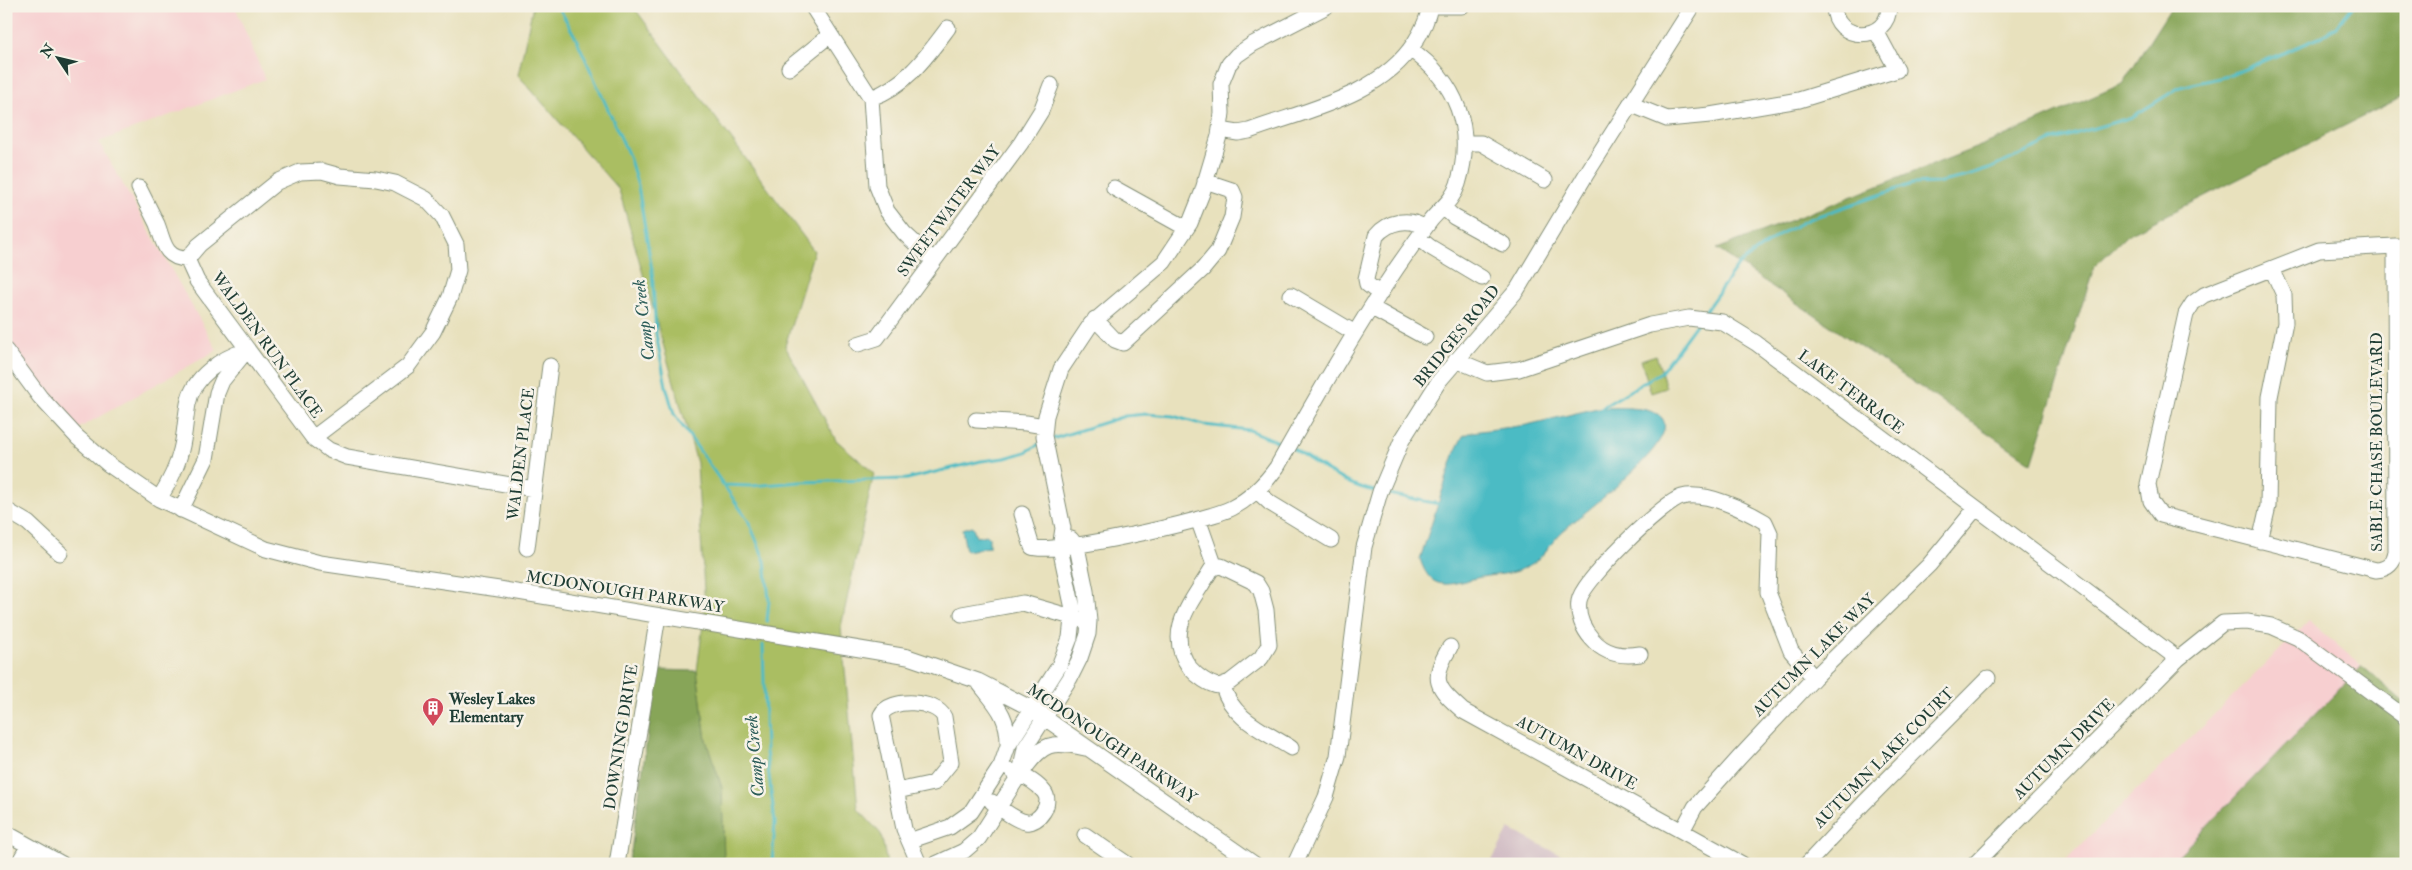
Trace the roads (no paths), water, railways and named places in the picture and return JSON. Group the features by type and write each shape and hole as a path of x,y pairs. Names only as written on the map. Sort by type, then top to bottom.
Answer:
{"street":[{"path":"812,6 871,98 877,186 887,211 904,233 934,261"},
{"path":"909,841 959,823 971,812 1001,766 1008,746 1063,658 1070,638 1081,620 1086,591 1076,547 1063,528 1047,459 1044,426 1050,398 1061,369 1081,335 1095,319 1164,262 1186,228 1205,181 1220,130 1222,113 1221,84 1225,71 1233,59 1253,44 1327,6"},
{"path":"1220,130 1238,133 1249,131 1364,89 1388,73 1410,49 1427,19 1430,6"},
{"path":"1435,6 1462,6"},
{"name":"BRIDGES ROAD","path":"1295,864 1326,797 1338,756 1364,547 1380,492 1402,440 1438,381 1518,290 1630,104 1693,6"},
{"path":"1834,6 1837,20 1849,32 1866,35 1876,31 1887,18 1889,6"},
{"path":"871,98 888,92 904,80 920,64 948,28"},
{"path":"1630,104 1667,118 1710,115 1799,100 1898,70 1876,31"},
{"path":"789,68 830,35"},
{"path":"1022,514 1032,547 1076,547 1198,519 1234,508 1257,491 1276,467 1380,294 1422,233 1444,208 1458,184 1465,143 1462,119 1455,100 1428,62 1410,49"},
{"name":"SWEETWATER WAY","path":"858,344 877,338 1022,143 1041,111 1051,84"},
{"path":"1465,143 1481,144 1544,180"},
{"name":"WALDEN RUN PLACE","path":"313,438 408,366 433,332 450,297 458,270 456,244 442,216 426,199 395,183 376,179 340,176 322,171 300,172 277,182 197,248 187,259 197,281 243,356 313,438 329,450 347,457 534,489"},
{"path":"1095,319 1115,340 1123,343 1212,259 1226,236 1236,197 1232,190 1205,181"},
{"path":"139,188 158,226 165,248 177,258 187,259"},
{"path":"1114,188 1186,228"},
{"path":"1444,208 1454,217 1503,244"},
{"path":"1380,294 1367,284 1366,279 1376,236 1388,227 1404,221 1413,221 1422,233 1482,278"},
{"name":"SABLE CHASE BOULEVARD","path":"2400,246 2396,551 2392,562 2382,570 2376,570 2166,518 2155,509 2151,502 2148,484 2190,308 2204,294 2319,250 2400,246"},
{"path":"2260,541 2268,506 2270,397 2285,323 2284,294 2272,269"},
{"path":"1291,295 1355,333"},
{"path":"1372,308 1425,337"},
{"name":"LAKE TERRACE","path":"1456,360 1487,373 1519,369 1650,325 1689,318 1722,322 1756,343 2178,659"},
{"name":"MCDONOUGH PARKWAY","path":"6,351 40,397 77,437 108,464 160,499 239,538 295,558 908,657 978,682 1046,717 1254,864"},
{"path":"181,510 204,465 222,370 234,354 243,356"},
{"name":"WALDEN PLACE","path":"527,548 550,366"},
{"path":"160,499 177,465 190,394 200,378 222,370"},
{"path":"976,420 1044,426"},
{"path":"1257,491 1270,504 1332,540"},
{"path":"1640,654 1627,656 1600,648 1586,633 1580,616 1579,600 1585,587 1602,567 1658,512 1682,497 1699,496 1725,503 1765,522 1770,533 1768,592 1791,651 1814,678"},
{"name":"AUTUMN LAKE WAY","path":"1682,831 1695,807 1814,678 1929,565 1976,508"},
{"path":"6,510 28,523 60,553"},
{"path":"1198,519 1215,566"},
{"path":"1020,774 1026,748 1080,658 1088,634 1072,598 1060,548 1063,528"},
{"path":"1215,566 1225,567 1258,586 1264,597 1269,639 1267,650 1261,658 1223,686 1215,686 1194,673 1184,659 1178,635 1182,618 1215,566"},
{"path":"962,614 1023,603 1081,620"},
{"name":"DOWNING DRIVE","path":"617,864 658,616"},
{"name":"AUTUMN DRIVE","path":"1975,864 2178,659 2222,623 2247,622 2271,626 2298,638 2406,718"},
{"name":"AUTUMN DRIVE","path":"1450,647 1438,667 1436,680 1442,692 1462,711 1742,864"},
{"name":"AUTUMN LAKE COURT","path":"1806,864 1988,678"},
{"path":"978,682 1005,718 1009,732 1008,746"},
{"path":"1223,686 1228,699 1240,716 1291,748"},
{"path":"897,792 934,783 948,768 952,759 943,714 915,702 889,706 881,715 901,818 918,864"},
{"path":"936,864 974,844 1031,758 1048,745 1061,743 1092,749"},
{"path":"983,795 1025,822 1034,821 1043,812 1047,803 1046,794 1020,774 1001,766"},
{"path":"6,833 28,847 62,864"},
{"path":"1085,835 1127,864"},
{"path":"18,864 28,847"}],"water":[{"path":"1597,408 1641,409 1657,414 1662,418 1664,429 1657,444 1644,461 1562,532 1534,563 1511,573 1481,577 1452,584 1437,583 1431,578 1425,571 1420,559 1455,452 1463,436 1472,432 1527,425"},
{"path":"971,526 976,537 986,535 989,537 989,547 966,551 962,529"}],"waterway":[{"name":"Camp Creek","path":"558,6 576,38 629,156 638,186 652,270 656,334 666,386 674,414 748,520 765,561 769,600 767,621"},
{"path":"1703,314 1739,264 1780,234 1809,219 1912,184 1936,183 1964,177 1989,169 2054,140 2132,117 2180,87 2228,76 2319,38 2336,27 2353,6"},
{"path":"1601,408 1661,372 1697,323"},
{"path":"1049,440 1125,416 1146,414 1173,416 1204,425 1249,430 1284,444"},
{"path":"722,485 751,486 800,482 907,479 981,461 1005,458 1026,452 1041,443"},
{"path":"1292,448 1342,479 1375,491"},
{"path":"1383,493 1439,504"},
{"name":"Camp Creek","path":"763,645 766,752 775,822 772,864"}],"place":[{"name":"Wesley Lakes Elementary","path":"433,727"}]}
